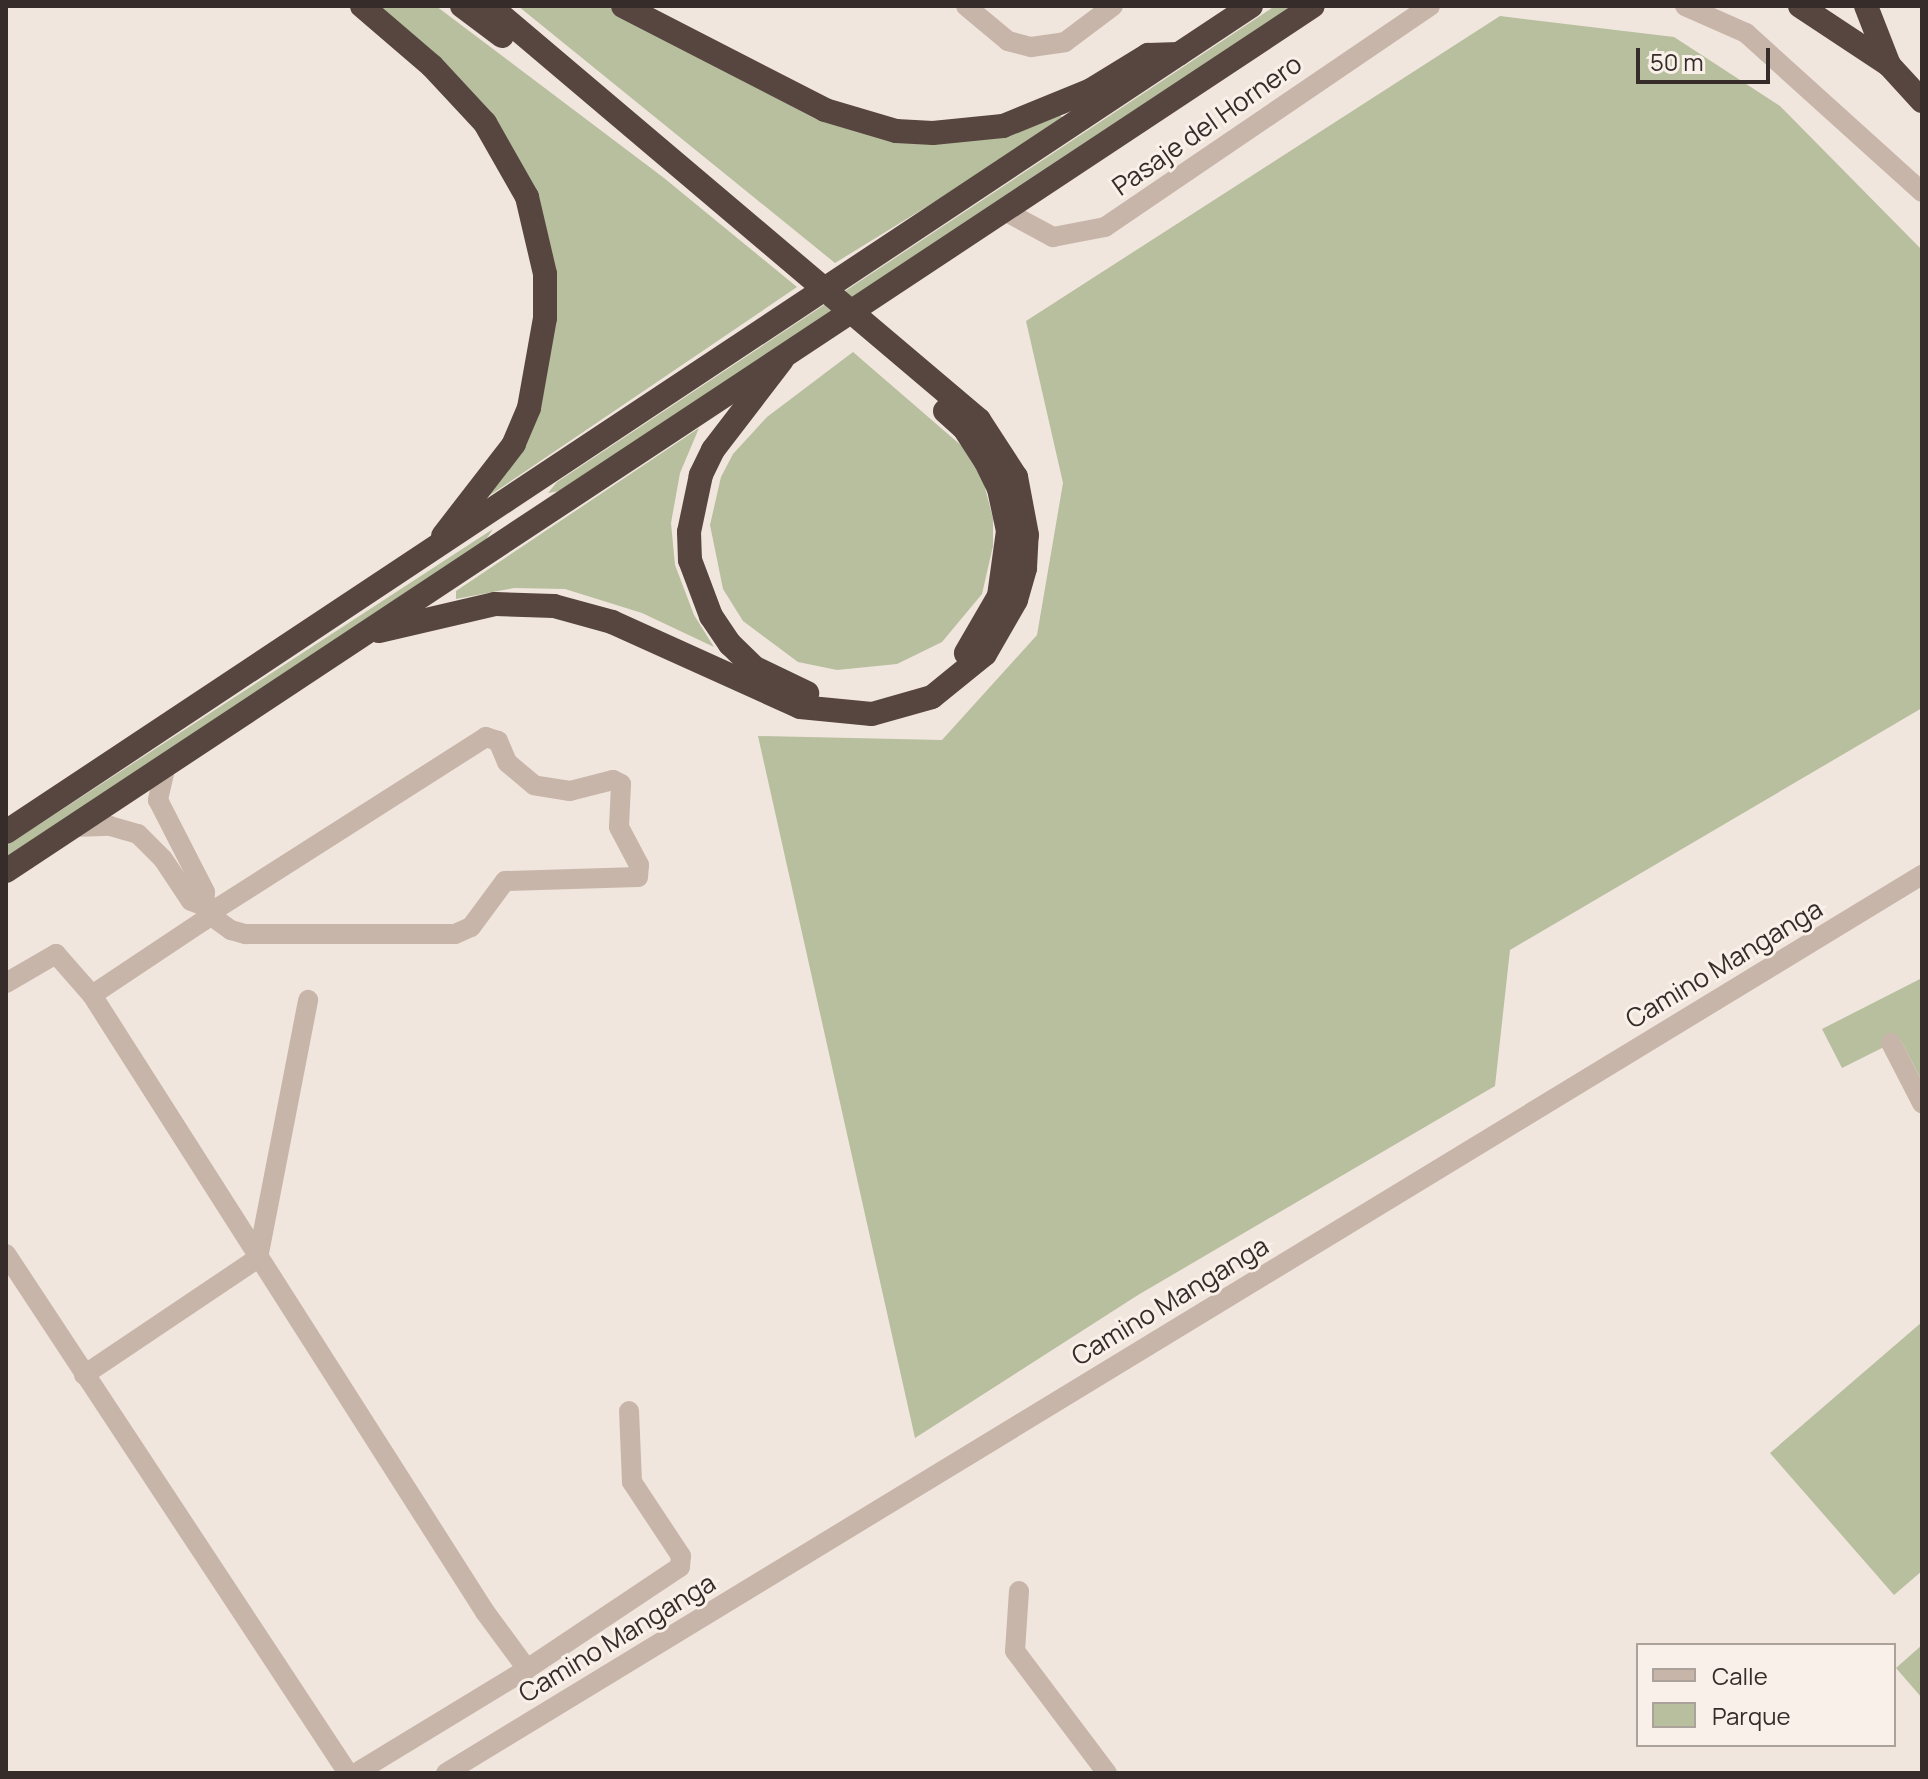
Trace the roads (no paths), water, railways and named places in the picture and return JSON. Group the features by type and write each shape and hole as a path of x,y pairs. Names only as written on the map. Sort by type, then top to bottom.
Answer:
{"highway":[{"path":"362,6 432,66 485,123 527,197 545,274 539,359 514,444 434,548"},
{"path":"462,6 629,131"},
{"path":"358,636 495,604 554,606 612,622 800,707 834,714 900,708 932,697 958,679 985,654 1016,600 1027,535 1016,477 490,6"},
{"path":"623,6 825,110 896,131 933,133 1003,126 1091,90 1148,55 1182,54"},
{"path":"6,832 1251,6"},
{"path":"6,871 1313,6"},
{"path":"1800,6 1889,65 1922,101"},
{"path":"1866,6 1882,36 1889,65"},
{"path":"786,354 768,385 713,450 701,475 689,532 697,585 711,616 730,644 781,683 814,696 858,701 902,694 942,676 974,645 999,596 1006,565 1008,531 993,456"}],"street":[{"path":"966,6 1008,41 1031,47 1065,42 1113,6"},
{"name":"Pasaje del Hornero","path":"1003,210 1053,237 1105,227 1430,6"},
{"path":"1685,6 1746,33 1922,192"},
{"path":"521,492 539,518"},
{"path":"73,827 110,826 138,834 163,859 191,901 207,910 245,934 455,934 471,927 505,881 638,877 639,865 619,827 621,784 613,780 570,791 534,785 507,762 498,741 486,737 207,910 92,995"},
{"path":"166,765 158,800 205,892 207,910"},
{"name":"Camino Manganga","path":"446,1773 1922,875"},
{"path":"6,983 56,954 92,995 485,1612 527,1669"},
{"path":"84,1375 258,1258 308,1000"},
{"path":"1891,1043 1922,1103"},
{"path":"6,1254 348,1773"},
{"path":"356,1773 527,1669 680,1567 681,1556 632,1482 629,1411"},
{"path":"1019,1591 1015,1651 1107,1773"}]}
